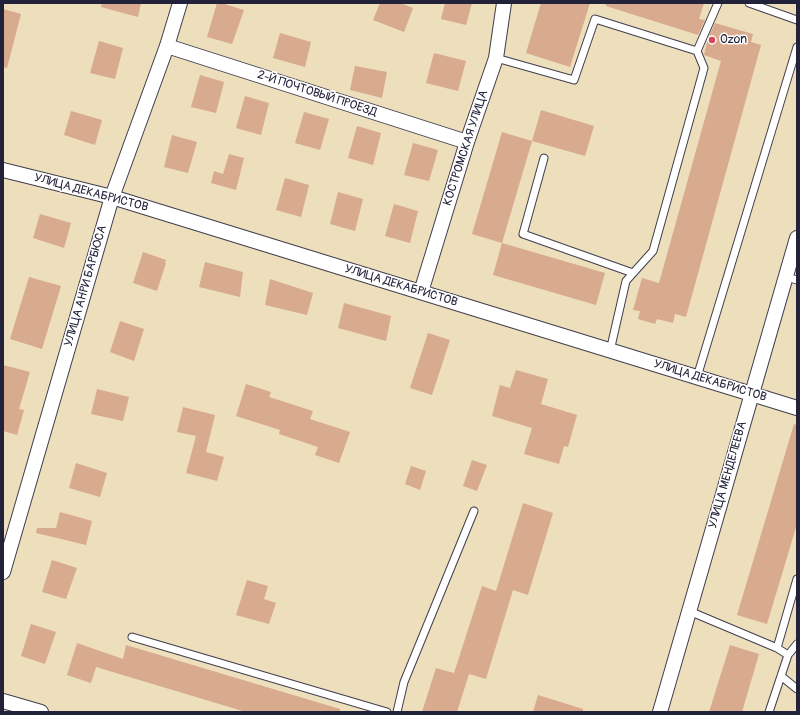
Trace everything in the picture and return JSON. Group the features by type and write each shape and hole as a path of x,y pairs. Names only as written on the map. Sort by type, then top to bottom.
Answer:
{"street":[{"name":"УЛИЦА АНРИ БАРБЮСА","path":"3,572 112,197 167,46 180,3"},
{"name":"КОСТРОМСКАЯ УЛИЦА","path":"421,292 467,142 496,58 504,3"},
{"name":"2-Й ПОЧТОВЫЙ ПРОЕЗД","path":"167,46 467,142"},
{"name":"УЛИЦА ДЕКАБРИСТОВ","path":"3,170 112,197 797,408"},
{"name":"УЛИЦА МЕНДЕЛЕЕВА","path":"660,712 751,394 791,278 797,238"},
{"path":"3,701 41,712"}],"lane":[{"path":"610,351 626,281 653,251 656,243 704,68 697,51 718,3"},
{"path":"749,3 797,20"},
{"path":"496,58 574,80 595,19 697,51"},
{"path":"697,377 797,47"},
{"path":"544,158 523,234 633,273"},
{"path":"397,712 404,682 474,511"},
{"path":"777,648 797,579"},
{"path":"689,611 777,648 788,655"},
{"path":"132,637 387,712"},
{"path":"769,712 788,655 797,644"},
{"path":"781,676 797,689"}],"building":[{"path":"102,3 141,3 138,17 101,7"},
{"path":"217,3 244,10 232,44 207,37"},
{"path":"380,3 400,3 413,8 404,32 373,20"},
{"path":"445,3 472,3 466,25 441,19"},
{"path":"541,3 590,3 570,67 526,53"},
{"path":"606,3 704,3 699,19 705,20 698,35 606,6"},
{"path":"3,9 21,14 7,68 3,67"},
{"path":"715,23 753,34 751,42 761,45 686,317 675,314 673,323 657,319 655,324 638,319 640,311 633,310 642,278 659,283 721,61 704,55 708,38"},
{"path":"280,33 311,42 305,67 273,58"},
{"path":"99,41 123,48 115,79 90,73"},
{"path":"434,53 466,61 458,91 426,83"},
{"path":"355,66 387,72 382,98 350,90"},
{"path":"200,75 224,82 216,113 191,107"},
{"path":"245,96 269,103 261,135 236,128"},
{"path":"541,110 594,126 585,156 532,141"},
{"path":"71,111 102,120 95,145 64,135"},
{"path":"304,112 329,119 320,150 295,143"},
{"path":"357,126 381,133 373,165 348,158"},
{"path":"502,132 532,141 502,243 472,234"},
{"path":"172,135 197,142 188,173 164,167"},
{"path":"413,143 438,150 429,181 404,175"},
{"path":"229,154 244,158 236,190 211,183 214,171 223,174"},
{"path":"285,178 309,185 301,217 276,210"},
{"path":"338,192 363,199 355,231 330,224"},
{"path":"394,204 418,211 410,243 385,236"},
{"path":"40,214 71,223 64,248 33,238"},
{"path":"502,243 605,273 596,305 493,275"},
{"path":"143,252 166,260 157,291 133,283"},
{"path":"205,262 243,272 240,297 199,287"},
{"path":"29,277 61,286 42,349 10,339"},
{"path":"270,279 313,293 307,315 265,305"},
{"path":"344,303 391,316 386,341 338,328"},
{"path":"120,321 144,329 134,361 110,352"},
{"path":"428,333 450,340 432,395 410,388"},
{"path":"3,365 30,372 19,409 24,410 17,435 3,431"},
{"path":"516,370 548,379 541,404 577,415 568,447 564,446 559,464 524,454 532,428 492,416 500,385 510,388"},
{"path":"246,384 271,392 269,397 313,411 310,419 350,432 339,463 315,455 318,447 279,434 280,430 236,416"},
{"path":"97,389 129,397 123,421 91,414"},
{"path":"183,407 215,415 206,452 224,457 217,481 186,473 196,436 177,432"},
{"path":"794,424 797,425 797,524 767,624 737,615"},
{"path":"472,460 487,465 477,491 463,486"},
{"path":"76,463 107,473 100,497 69,488"},
{"path":"411,466 426,471 420,490 405,484"},
{"path":"523,503 553,513 528,595 513,590 486,679 469,674 457,712 422,712 436,668 454,673 482,586 496,591"},
{"path":"60,512 92,521 86,545 36,533 37,528 56,528"},
{"path":"52,560 77,568 66,599 42,592"},
{"path":"247,580 268,586 264,599 276,603 269,624 236,615"},
{"path":"31,624 56,632 45,664 21,656"},
{"path":"77,643 123,659 126,645 340,709 340,712 246,712 96,667 91,683 67,675"},
{"path":"730,645 759,654 742,712 709,712"},
{"path":"538,695 583,709 583,712 533,712"}],"place":[{"name":"Ozon","path":"712,40"}]}
